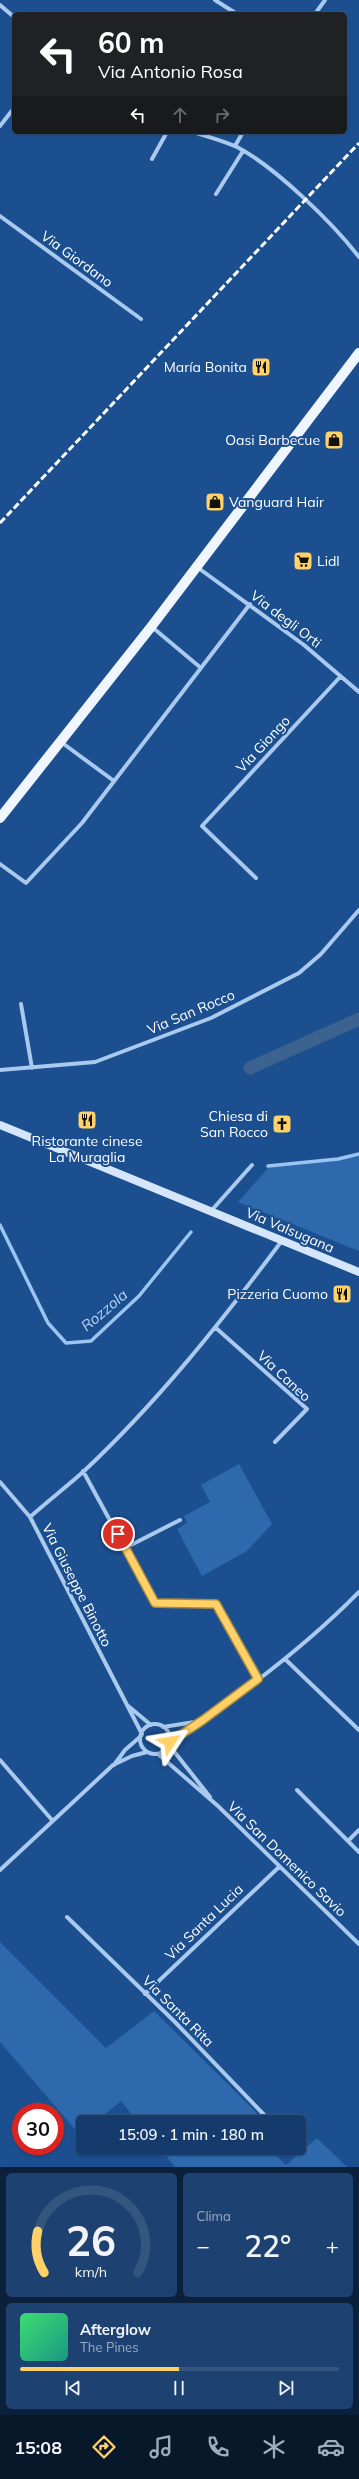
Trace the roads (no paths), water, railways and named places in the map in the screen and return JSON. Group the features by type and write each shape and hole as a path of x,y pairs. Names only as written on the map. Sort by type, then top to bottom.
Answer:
{"main road":[{"path":"0,818 151,626 359,353"},
{"name":"Via Valsugana","path":"0,1125 211,1211 282,1242 359,1272"}],"street":[{"path":"215,0 234,12"},
{"path":"316,12 325,0"},
{"path":"0,5 12,15"},
{"path":"0,126 12,111"},
{"path":"152,159 166,134"},
{"path":"200,134 235,146 243,151 311,205 359,257"},
{"path":"235,146 242,134"},
{"path":"216,194 243,151"},
{"name":"Via Giordano","path":"0,216 141,319"},
{"name":"Via degli Orti","path":"196,567 250,604 304,645 359,692"},
{"path":"0,864 26,883 82,823 250,604"},
{"path":"151,626 200,668"},
{"name":"Via Giongo","path":"256,878 202,826 340,677"},
{"path":"61,742 114,781"},
{"name":"Via San Rocco","path":"0,1070 95,1062 211,1018 299,973 321,954 359,910"},
{"path":"22,1004 32,1068"},
{"path":"211,1211 252,1165"},
{"path":"30,1517 83,1471 149,1404 216,1328 282,1242"},
{"name":"Via Caneo","path":"216,1328 307,1409 275,1442"},
{"path":"83,1471 155,1603 216,1604 258,1679"},
{"name":"Via Giuseppe Binotto","path":"0,1482 30,1517 141,1735"},
{"path":"125,1548 180,1520"},
{"path":"113,1765 132,1756 147,1752 158,1754 169,1743 285,1660 359,1592"},
{"path":"285,1660 359,1730"},
{"name":"Via Giuseppe Binotto","path":"126,1704 151,1725"},
{"path":"0,1870 52,1820 113,1765 125,1750 151,1725 163,1727 203,1720"},
{"path":"163,1727 169,1733 169,1743"},
{"path":"141,1735 142,1745 147,1752"},
{"name":"Via San Domenico Savio","path":"169,1743 218,1806"},
{"name":"Via San Domenico Savio","path":"158,1754 218,1806 359,1944"},
{"path":"0,1760 52,1820"},
{"path":"297,1790 359,1852"},
{"path":"348,1840 359,1830"},
{"name":"Via Santa Lucia","path":"145,1994 279,1867"},
{"name":"Via Santa Rita","path":"67,1917 264,2115"}],"waterway":[{"path":"250,1068 359,1019"},
{"name":"Rozzola","path":"268,1166 338,1159 359,1154"},
{"name":"Rozzola","path":"0,1225 48,1323 66,1343 91,1341 139,1296 191,1232"}],"railway":[{"path":"0,523 359,143"}],"place":[{"name":"María Bonita","path":"261,367"},
{"name":"Oasi Barbecue","path":"334,440"},
{"name":"Vanguard Hair","path":"215,502"},
{"name":"Lidl","path":"303,561"},
{"name":"Ristorante cinese La Muraglia","path":"87,1120"},
{"name":"Chiesa di San Rocco","path":"282,1124"},
{"name":"Pizzeria Cuomo","path":"342,1294"}]}
